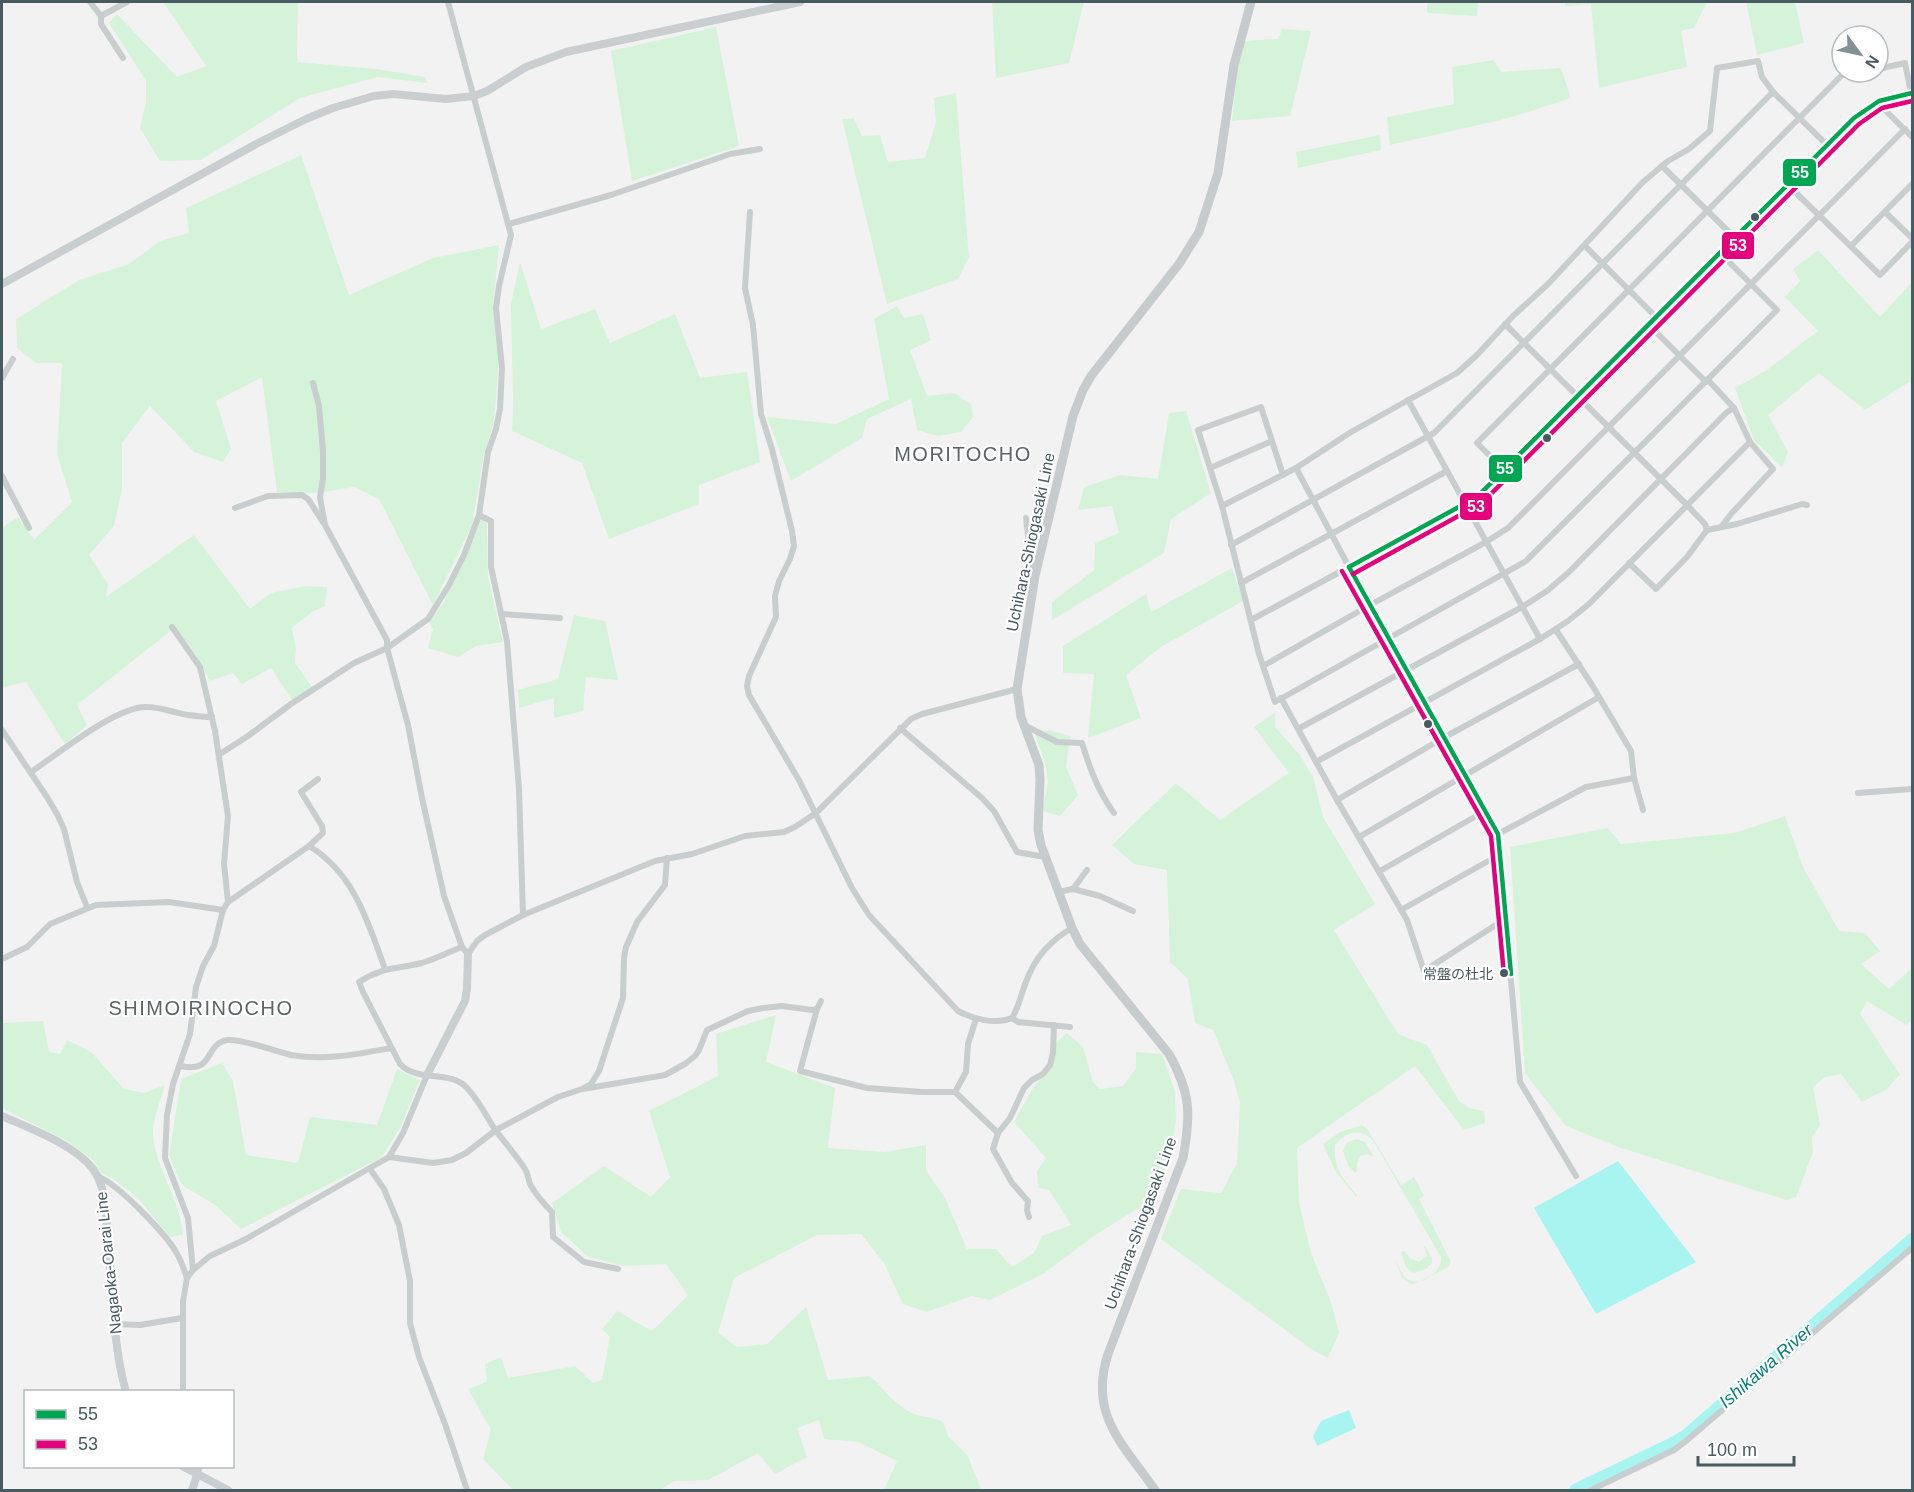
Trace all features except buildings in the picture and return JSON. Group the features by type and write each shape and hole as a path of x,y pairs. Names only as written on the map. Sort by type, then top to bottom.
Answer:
{"main road":[{"name":"Uchihara-Shiogasaki Line","path":"1155,1491 1128,1455 1110,1425 1102,1399 1102,1380 1108,1354 1183,1158 1189,1126 1187,1098 1179,1071 1169,1054 1080,944 1072,928 1045,857 1038,830 1039,765 1019,709 1017,689 1035,576 1073,416 1083,390 1103,360 1191,247 1206,215 1218,173 1234,65 1251,2"}],"street":[{"path":"90,2 101,15 102,24 123,58"},
{"path":"101,15 127,2"},
{"path":"220,754 354,663 387,648 420,626 433,612 464,555 479,515 487,461 500,410 502,368 496,308 511,235 448,2"},
{"path":"2,284 258,142 306,119 348,103 374,96 410,94 447,99 474,96 487,91 526,67 566,52 800,2"},
{"path":"1222,506 1296,468 1351,432 1457,373 1548,284 1643,182 1710,131 1717,68 1758,61 1762,77 1773,92 1827,145"},
{"path":"1251,620 1477,496 1854,117 1879,101 1912,93 1905,63 1890,66"},
{"path":"1504,470 1477,443 1833,84"},
{"path":"1231,545 1434,433 1773,92"},
{"path":"1879,101 1912,137"},
{"path":"1263,666 1370,604 1486,542 1515,521 1905,129"},
{"path":"509,224 611,195 730,154 760,149"},
{"path":"1662,166 1735,238"},
{"path":"1851,246 1912,184"},
{"path":"1788,185 1880,275 1912,240 1885,212"},
{"path":"750,212 745,288 753,324 761,414 775,460 794,546 775,596 776,617 747,686 749,695 816,813 852,888 869,915 958,1011 976,1019 1006,1020 1012,1018 1027,978 1039,956 1054,938 1072,928"},
{"path":"1585,246 1656,316"},
{"path":"1283,475 1261,407 1198,430 1222,506 1263,666 1275,702 1504,574 1534,554 1707,381 1777,310 1720,253"},
{"path":"1505,324 1687,505 1705,524 1707,530"},
{"path":"1648,324 1734,408 1750,442 1773,470 1722,526"},
{"path":"2,378 13,358"},
{"path":"313,383 319,406 323,450 323,479 320,497 325,525"},
{"path":"1408,400 1540,639"},
{"path":"1299,729 1522,607 1547,591 1569,572 1734,408"},
{"path":"1210,468 1272,441"},
{"path":"1316,762 1556,630 1584,609 1750,442"},
{"path":"1296,468 1498,834 1520,1082 1576,1176"},
{"path":"1241,583 1446,471"},
{"path":"2,476 29,528"},
{"path":"187,1278 210,1256 246,1239 389,1156 403,1133 427,1075 465,1000 467,989 465,950 444,896 408,725 387,648 387,640 325,525 308,499 302,495 268,495 234,508"},
{"path":"1629,563 1656,589 1687,557 1707,530 1737,524 1802,504 1808,505"},
{"path":"479,515 491,521 491,567 507,642 519,789 523,915"},
{"path":"1026,518 1032,570 1035,576"},
{"path":"501,614 560,618"},
{"path":"172,627 200,667 220,754 228,816 224,864 228,902"},
{"path":"1556,630 1631,750 1634,778 1643,810"},
{"path":"1337,800 1443,738 1579,664"},
{"path":"618,1269 584,1262 553,1237 552,1212 539,1198 524,1168 468,1088 453,1080 416,1075 400,1065 359,982 385,969 423,963 465,950 485,935 523,915 667,858 692,854 745,836 784,832 816,813 911,719 922,714 1017,689"},
{"path":"1359,837 1599,697"},
{"path":"1281,698 1407,920 1424,971 1505,919"},
{"path":"31,772 123,712 136,708 154,707 188,715 212,717"},
{"path":"1024,725 1057,742 1082,743 1093,779 1101,796 1114,813"},
{"path":"900,728 982,798 994,811 1017,852 1045,857"},
{"path":"2,730 47,797 64,830 77,882 87,907"},
{"path":"1498,834 1586,788 1634,778"},
{"path":"193,1270 188,1218 169,1171 165,1147 169,1098 190,1034 196,987 218,935 223,910 228,902 309,846 323,833 323,829 301,792 318,779"},
{"path":"1858,793 1912,789"},
{"path":"1380,871 1485,811"},
{"path":"309,846 320,852 353,889 385,969"},
{"path":"1401,910 1499,855"},
{"path":"582,1089 591,1084 603,1060 623,998 626,946 637,922 665,885 667,858"},
{"path":"1073,889 1087,870"},
{"path":"1058,892 1073,889 1100,896 1133,911"},
{"path":"2,959 27,947 50,924 87,907 169,902 223,910"},
{"path":"821,1001 800,1071 867,1088 955,1092 998,1133"},
{"path":"389,1156 434,1163 452,1160 466,1153 496,1130 558,1097 582,1089 665,1075 695,1056 707,1030 748,1011 774,1006 817,1009"},
{"path":"1012,1018 1018,1022 1070,1027"},
{"path":"955,1092 966,1072 968,1044 976,1019"},
{"path":"1029,1216 1028,1201 1012,1183 993,1149 998,1133 1010,1118 1024,1088 1050,1065 1054,1025"},
{"path":"181,1066 199,1067 216,1046 228,1040 292,1055 314,1057 362,1054 391,1048"},
{"name":"Nagaoka-Oarai Line","path":"2,1116 73,1152 88,1164 97,1176 104,1203 121,1371 126,1390"},
{"path":"370,1169 387,1195 399,1225 410,1281 410,1323 419,1357 445,1424 467,1491"},
{"path":"97,1176 109,1183 168,1240 180,1259 187,1278 182,1318 183,1390"},
{"path":"1591,1491 1686,1441 1912,1248"},
{"path":"116,1324 140,1325 182,1318"},
{"path":"192,1491 198,1471 228,1491"}],"green space":[{"path":"163,2 298,2 297,62 377,69 425,77 428,83 378,77 300,98 201,160 160,161 140,128 146,102 146,81 109,23 117,14 177,77 206,66"},
{"path":"992,2 1084,2 1069,63 996,78"},
{"path":"1427,2 1478,2 1477,16 1427,13"},
{"path":"1565,2 1707,2 1694,28 1681,31 1687,67 1599,88 1591,4 1565,6"},
{"path":"1746,2 1795,2 1804,43 1757,55"},
{"path":"716,27 739,146 632,181 611,51"},
{"path":"1282,29 1311,31 1290,116 1232,121 1238,60 1245,41 1278,39"},
{"path":"1494,60 1501,72 1561,68 1571,98 1509,118 1390,145 1387,117 1454,104 1452,67"},
{"path":"956,93 969,257 958,279 887,304 842,119 854,118 862,136 880,135 888,162 925,158 936,122 934,98"},
{"path":"1380,135 1381,150 1298,168 1296,152"},
{"path":"301,155 349,295 433,258 499,245 493,307 499,357 494,422 484,454 472,525 433,605 379,499 354,487 318,493 277,492 262,377 216,401 231,449 223,462 194,452 150,406 122,443 122,489 114,526 89,555 108,584 106,597 194,535 250,609 271,593 305,586 327,587 325,606 312,612 292,628 296,649 295,663 312,687 292,700 271,668 242,684 233,673 210,681 195,653 174,628 77,705 87,725 65,744 26,682 4,687 2,685 2,528 18,517 34,540 72,502 57,454 62,363 36,363 17,348 16,319 79,280 129,264 160,241 189,233 186,208"},
{"path":"1818,250 1880,317 1912,282 1912,384 1909,382 1865,410 1819,373 1768,415 1788,452 1782,468 1754,440 1735,388 1767,370 1818,331 1785,297 1800,281 1793,269"},
{"path":"520,262 541,329 595,309 610,343 675,314 700,378 747,372 760,462 699,485 699,504 609,539 582,463 512,431 511,304"},
{"path":"897,306 904,318 923,314 931,340 910,350 927,396 954,393 971,404 973,417 961,432 938,436 917,430 911,399 867,419 862,438 791,481 767,417 836,424 889,399 874,319"},
{"path":"1186,411 1211,493 1171,519 1164,553 1052,620 1052,602 1094,570 1095,543 1119,533 1112,506 1078,510 1084,487 1120,475 1158,479 1169,413"},
{"path":"480,519 487,523 488,577 503,642 476,646 458,657 428,648 433,629 429,622 444,602"},
{"path":"1232,568 1243,601 1161,647 1126,675 1141,718 1088,738 1094,674 1063,673 1063,646 1146,594 1151,612"},
{"path":"574,615 605,621 618,680 586,677 583,711 554,718 554,698 519,708 518,690 558,679"},
{"path":"1275,713 1275,727 1300,755 1313,777 1323,817 1375,904 1334,930 1398,1034 1427,1045 1459,1101 1469,1108 1484,1111 1485,1123 1464,1130 1415,1066 1297,1148 1299,1203 1311,1253 1331,1302 1339,1333 1328,1358 1310,1348 1161,1239 1181,1189 1221,1193 1237,1163 1240,1102 1233,1078 1213,1030 1195,1023 1188,979 1170,962 1167,870 1134,864 1112,845 1176,783 1220,820 1289,773 1254,727"},
{"path":"1049,730 1070,736 1066,767 1078,795 1060,816 1042,811 1048,782 1045,763 1035,735"},
{"path":"1785,816 1803,867 1839,931 1865,933 1880,951 1861,964 1889,989 1912,968 1912,1020 1906,1025 1867,1001 1860,1014 1900,1074 1887,1089 1862,1102 1841,1074 1825,1077 1813,1087 1820,1125 1812,1137 1813,1152 1796,1197 1786,1200 1618,1147 1566,1126 1525,1073 1510,847 1608,828 1621,844 1734,833"},
{"path":"776,1015 766,1062 835,1088 828,1148 884,1152 926,1145 926,1171 945,1198 967,1249 996,1249 1012,1267 1034,1253 1042,1236 1071,1225 1049,1190 1038,1188 1037,1171 1046,1158 1014,1122 1033,1088 1051,1067 1057,1042 1067,1033 1083,1047 1093,1082 1100,1089 1123,1086 1136,1068 1136,1052 1162,1054 1175,1091 1176,1120 1170,1160 1143,1205 1097,1234 1043,1274 990,1300 972,1296 927,1312 903,1304 884,1263 861,1234 817,1235 734,1278 718,1333 737,1347 767,1344 806,1307 828,1380 870,1376 904,1409 943,1422 948,1436 968,1456 981,1490 884,1490 897,1461 858,1442 824,1439 819,1420 797,1428 807,1457 775,1474 758,1453 708,1480 674,1481 660,1490 513,1490 483,1459 491,1430 468,1389 487,1382 485,1364 501,1357 508,1378 575,1366 593,1383 602,1380 610,1337 602,1329 617,1311 652,1331 688,1295 666,1264 623,1266 587,1256 561,1232 552,1203 604,1166 651,1197 670,1177 649,1111 718,1076 716,1034"},
{"path":"43,1021 49,1052 60,1054 67,1040 91,1052 124,1089 144,1093 165,1085 155,1117 153,1135 159,1160 178,1210 183,1235 170,1237 138,1198 112,1178 102,1174 93,1160 69,1142 2,1108 2,1023"},
{"path":"222,1063 233,1081 246,1155 298,1163 310,1117 377,1125 397,1069 420,1080 401,1126 382,1157 241,1229 215,1205 182,1185 169,1156 181,1079"},
{"path":"1362,1125 1368,1130 1401,1185 1414,1177 1424,1196 1419,1199 1451,1262 1447,1268 1431,1276 1441,1263 1441,1257 1369,1137 1359,1133 1349,1134 1335,1145 1337,1167 1358,1196 1356,1197 1336,1172 1323,1144 1340,1132"},
{"path":"1357,1139 1365,1142 1374,1157 1367,1154 1360,1156 1355,1173 1348,1165 1343,1151 1348,1142"},
{"path":"1425,1246 1432,1258 1432,1263 1426,1269 1413,1273 1406,1267 1401,1252 1404,1251 1410,1258 1419,1262 1427,1255"},
{"path":"1395,1259 1407,1279 1420,1281 1411,1284 1402,1278"}],"water":[{"path":"1618,1161 1696,1262 1596,1314 1534,1208"},
{"path":"1349,1410 1356,1428 1317,1446 1313,1436 1321,1421"}],"waterway":[{"name":"Ishikawa River","path":"1575,1490 1685,1436 1912,1239"}],"transit line":[{"name":"55","path":"1349,567 1477,497 1854,118 1879,101 1912,93"},
{"name":"53","path":"1353,574 1482,503 1859,124 1882,108 1912,101"},
{"name":"55","path":"1349,567 1498,834 1511,974"},
{"name":"53","path":"1342,571 1491,836 1504,975"}],"place":[{"name":"常盤の杜北","path":"1504,973"}],"district":[{"name":"MORITOCHO","path":"963,454"},
{"name":"SHIMOIRINOCHO","path":"201,1008"}]}
